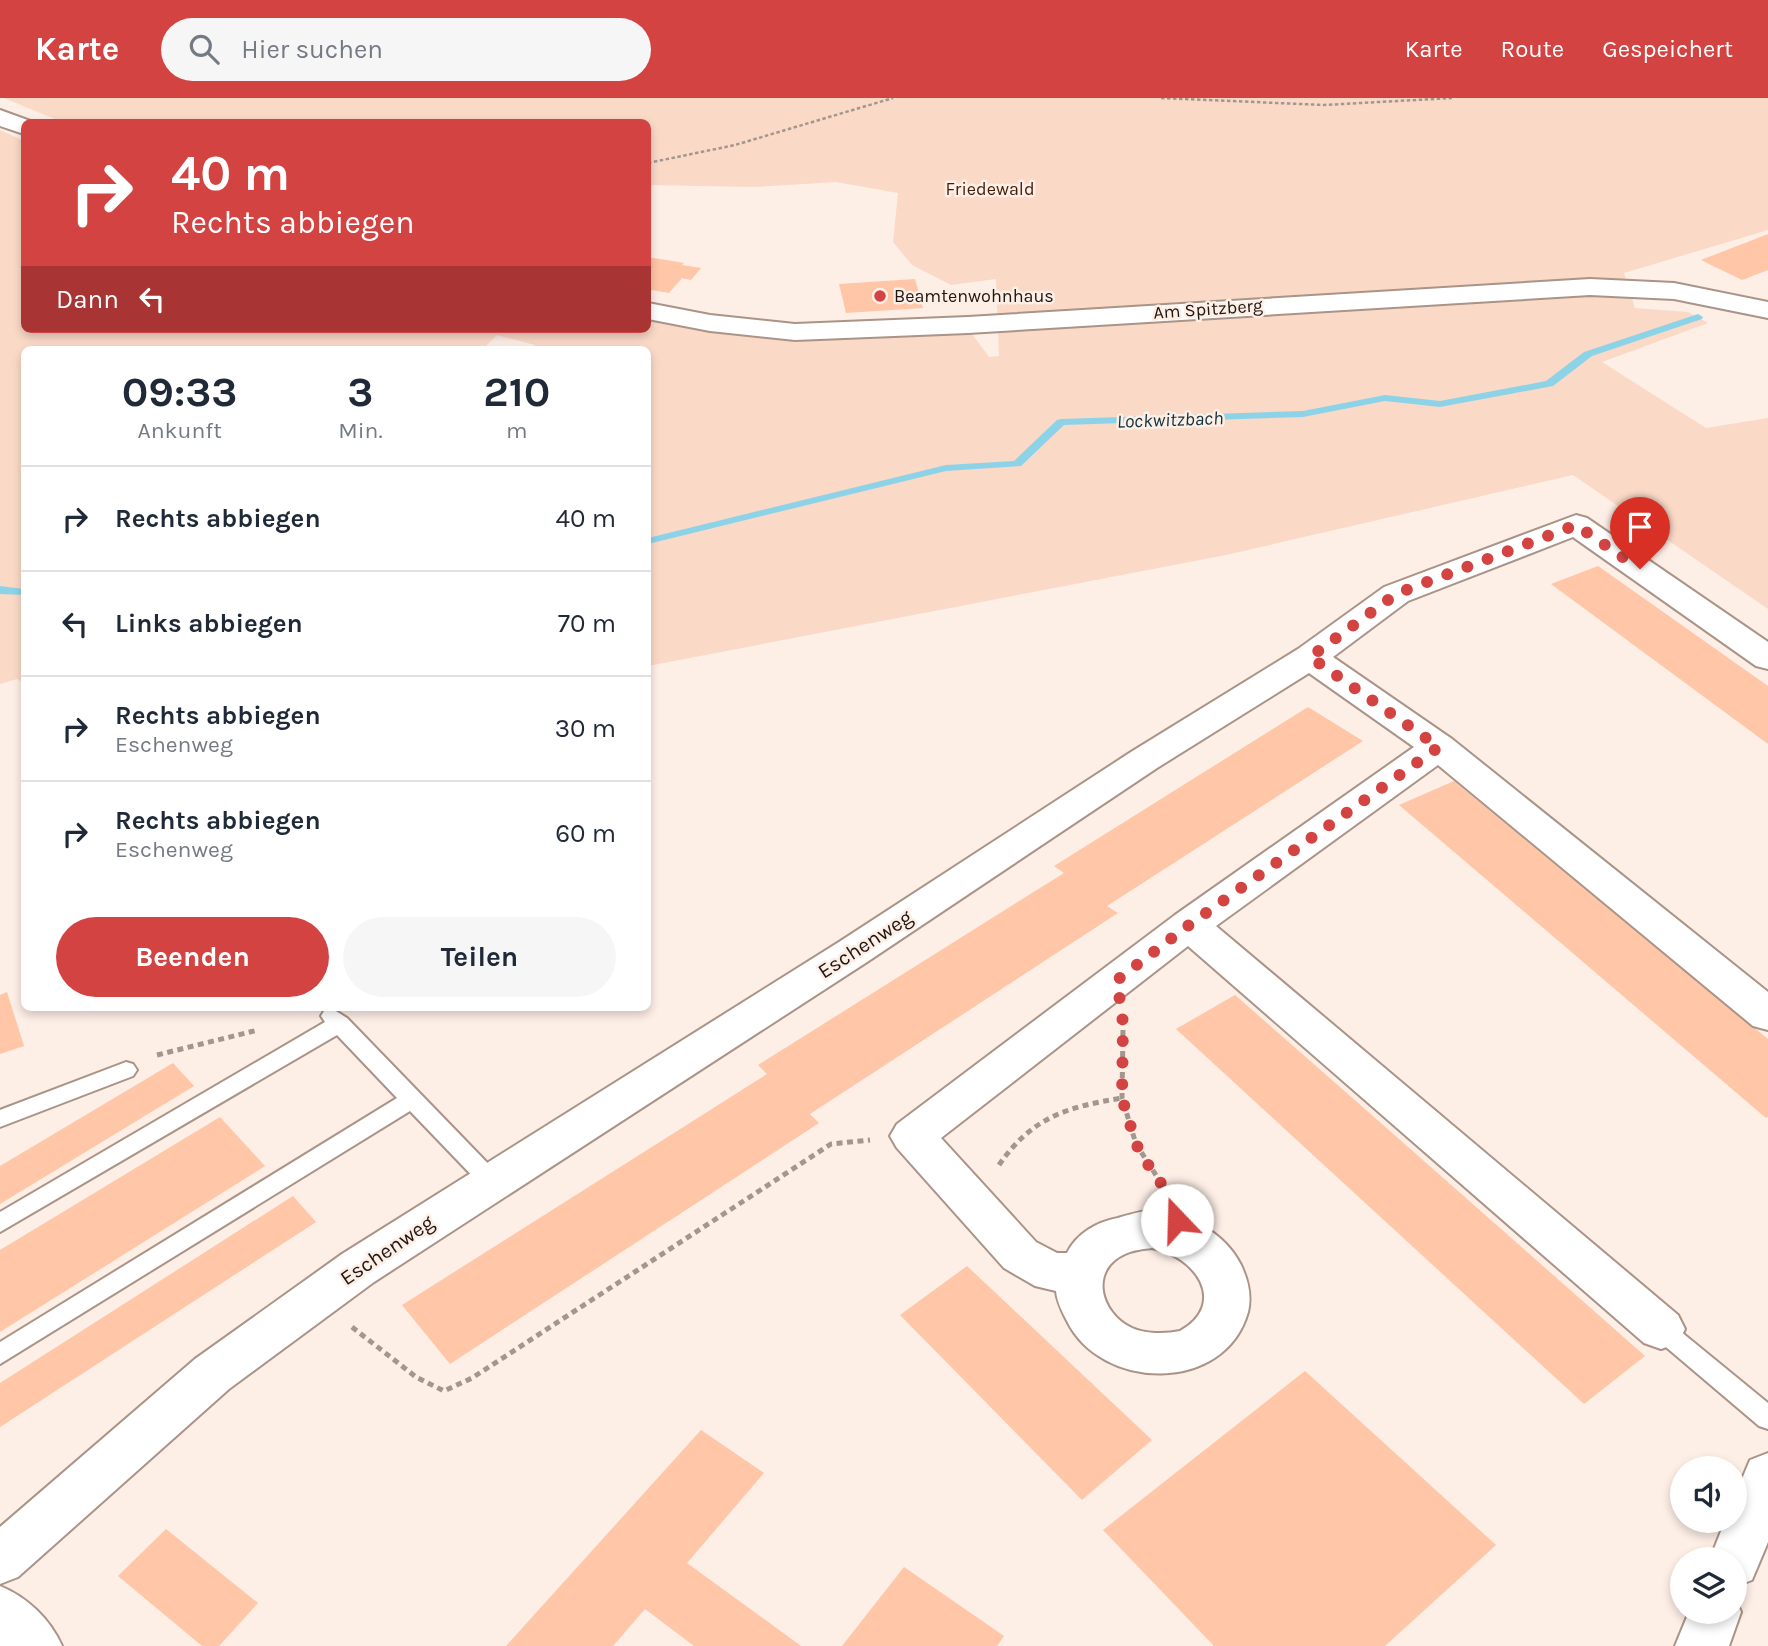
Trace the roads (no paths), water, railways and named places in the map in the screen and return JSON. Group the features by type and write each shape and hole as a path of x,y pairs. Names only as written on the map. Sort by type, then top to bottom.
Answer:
{"street":[{"path":"0,117 21,126"},
{"name":"Am Spitzberg","path":"651,312 710,323 808,331 968,325 1590,287 1674,291 1768,310"},
{"name":"Eschenweg","path":"0,1560 212,1374 358,1268 491,1181 608,1110 1144,760 1310,657 1396,594 1576,525 1768,658"},
{"path":"1310,657 1439,747 1768,1015"},
{"path":"1079,1272 1051,1272 1020,1255 912,1136 1189,925 1439,747"},
{"path":"1189,925 1661,1329"},
{"path":"1152,1229 1177,1234 1199,1246 1216,1263 1227,1284 1227,1306 1219,1326 1205,1341 1185,1351 1161,1355 1137,1352 1115,1343 1096,1329 1083,1311 1077,1291 1079,1272 1088,1255 1105,1239 1126,1231 1152,1229"},
{"path":"1740,1547 1768,1476"},
{"path":"0,1611 36,1646"},
{"path":"1702,1646 1711,1624"}],"lane":[{"path":"0,1223 335,1019 491,1181"},
{"path":"0,1119 126,1070"},
{"path":"0,1354 413,1099"},
{"path":"1661,1329 1768,1418"}],"waterway":[{"name":"Lockwitzbach","path":"651,540 946,468 1017,464 1061,422 1303,414 1385,398 1440,404 1549,384 1588,354 1698,317"},
{"name":"Lockwitzbach","path":"0,590 21,592"}],"place":[{"name":"Beamtenwohnhaus","path":"880,296"}],"park label":[{"name":"Friedewald","path":"990,189"}]}
